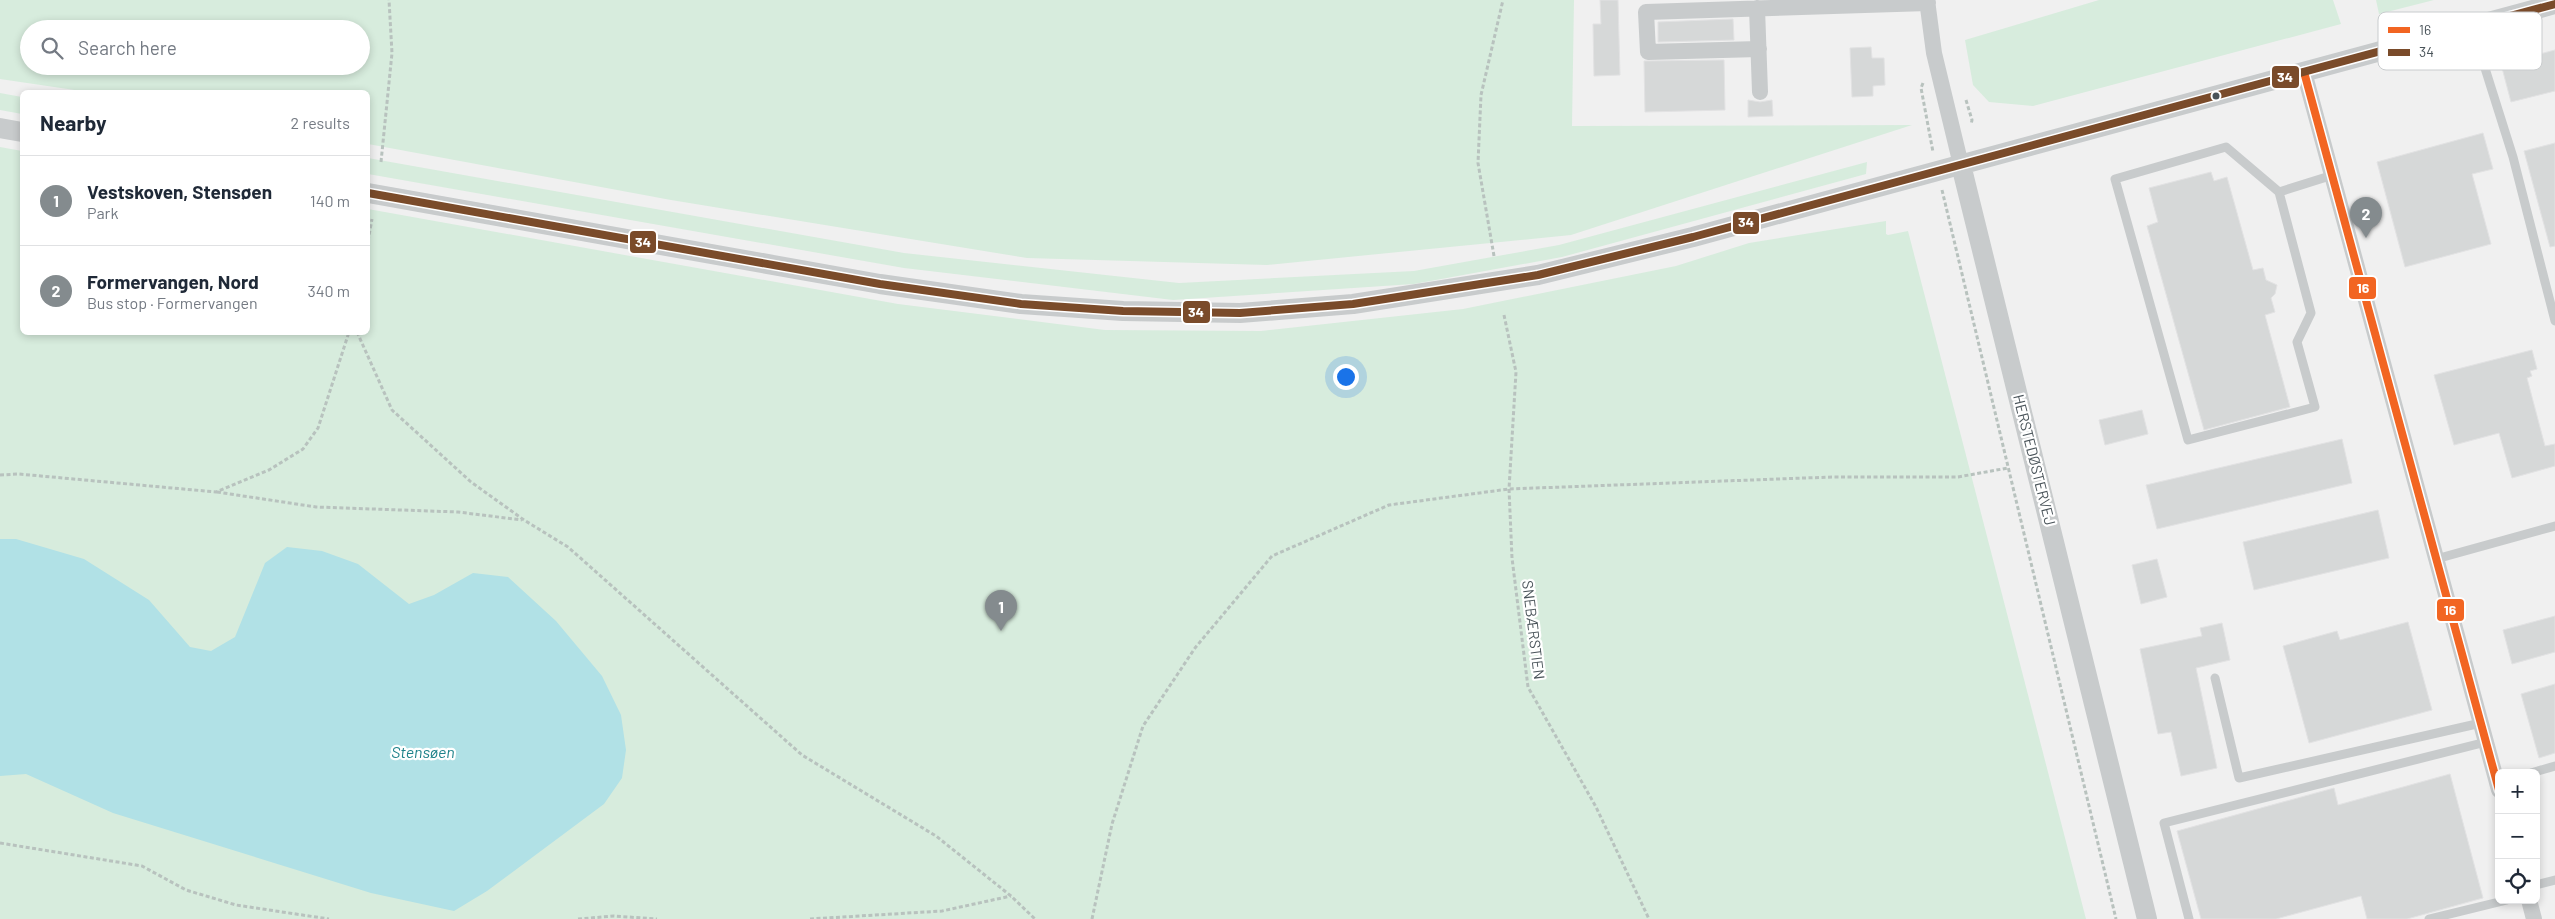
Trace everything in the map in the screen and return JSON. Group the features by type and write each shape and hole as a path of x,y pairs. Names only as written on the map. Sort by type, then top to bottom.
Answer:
{"street":[{"path":"1759,49 1648,52 1646,12 1928,2"},
{"name":"HERSTEDØSTERVEJ","path":"1928,2 1934,53 2147,919"},
{"path":"2525,12 2555,4"},
{"path":"1758,8 1760,92"},
{"path":"370,193 870,282 1021,304 1123,311 1240,313 1353,304 1538,275 1693,237 2378,52"},
{"path":"2304,72 2495,774"},
{"path":"0,128 20,132"},
{"path":"2530,904 2532,919"}],"lane":[{"path":"2486,70 2513,157 2555,321"},
{"path":"2226,147 2279,192 2311,313 2297,342 2315,407 2188,440 2115,179 2226,147"},
{"path":"2279,192 2332,175"},
{"path":"2436,559 2555,526"},
{"path":"2215,678 2239,778 2481,723"},
{"path":"2189,919 2164,823 2486,742"},
{"path":"2540,770 2555,766"},
{"path":"2540,884 2555,880"},
{"path":"2429,919 2495,903"}],"path":[{"path":"381,162 392,53 390,0"},
{"path":"1494,256 1478,163 1480,95 1503,0"},
{"path":"1938,171 2116,919"},
{"path":"370,230 372,219"},
{"name":"SNEBÆRSTIEN","path":"1504,315 1516,372 1509,489 1512,558 1528,687 1596,807 1649,919"},
{"path":"216,492 269,470 302,449 318,428 348,335"},
{"path":"358,335 392,410 471,482 524,520 568,547 802,755 936,836 1011,896 1035,919"},
{"path":"1092,919 1112,824 1143,726 1195,648 1272,556 1389,505 1509,489 1832,477 1958,477 2008,468"},
{"path":"0,475 19,474 216,492 316,507 458,512 524,520"},
{"path":"0,843 142,866 186,890 236,905 329,919"},
{"path":"810,919 942,911 1011,896"},
{"path":"578,919 614,916 657,919"}],"green space":[{"path":"0,0 1574,0 1572,126 1912,125 1571,235 1267,265 1027,258 671,200 370,144 370,90 74,90 0,79"},
{"path":"2099,0 2333,0 2341,24 2033,106 1989,102 1973,85 1965,40"},
{"path":"2376,0 2434,0 2387,12 2379,12"},
{"path":"0,93 20,97 20,114 0,110"},
{"path":"0,147 20,151 20,335 370,335 370,209 898,304 1105,330 1261,331 1463,309 1676,266 1749,243 1886,221 1886,234 1888,235 1908,231 2086,919 0,919"},
{"path":"370,158 904,253 1179,283 1414,271 1559,245 1867,162 1866,174 1562,257 1414,284 1173,300 904,268 370,174"}],"water":[{"name":"Stensøen","path":"0,539 16,539 84,559 149,600 190,647 211,651 235,637 265,563 287,547 322,551 358,564 409,604 434,595 473,573 508,577 556,621 602,676 621,715 626,750 622,778 604,804 487,891 454,911 371,893 113,813 26,774 0,776"}],"building":[{"path":"1600,0 1618,0 1620,75 1594,76 1593,24 1601,24"},
{"path":"1733,19 1734,40 1658,42 1658,22"},
{"path":"1871,47 1872,58 1884,58 1885,85 1873,86 1873,96 1852,97 1850,48"},
{"path":"2555,50 2555,91 2511,102 2503,70 2542,70 2542,53"},
{"path":"1724,60 1725,110 1645,112 1644,61"},
{"path":"1748,100 1760,102 1772,100 1773,116 1748,117"},
{"path":"2483,133 2493,169 2472,174 2491,244 2405,267 2377,162"},
{"path":"2555,143 2555,246 2550,247 2524,151"},
{"path":"2211,172 2214,181 2227,177 2253,270 2263,268 2266,280 2277,285 2275,294 2271,298 2275,312 2265,315 2290,407 2204,430 2147,226 2158,222 2149,188"},
{"path":"2532,350 2537,369 2530,371 2532,376 2527,378 2545,446 2555,444 2555,466 2512,478 2499,433 2454,445 2434,375"},
{"path":"2142,410 2148,434 2105,445 2099,420"},
{"path":"2342,439 2352,483 2157,529 2146,485"},
{"path":"2378,510 2389,558 2254,590 2243,542"},
{"path":"2157,559 2167,597 2141,604 2132,565"},
{"path":"2555,616 2555,652 2512,664 2503,630"},
{"path":"2408,622 2432,710 2309,743 2283,646 2337,631 2340,640"},
{"path":"2222,623 2230,660 2196,668 2217,768 2181,776 2171,732 2158,734 2140,649 2202,636 2200,628"},
{"path":"2555,684 2555,753 2539,758 2521,694"},
{"path":"2450,774 2483,898 2407,919 2367,919 2361,896 2276,919 2201,919 2177,831 2334,788 2338,805"}],"transit line":[{"name":"34","path":"2525,12 2555,4"},
{"name":"34","path":"370,193 880,284 1021,304 1123,311 1240,313 1353,304 1538,275 1693,237 2378,52"},
{"name":"16","path":"2304,72 2495,775"}],"place":[{"name":"Formervangen, Nord","path":"2366,238"},
{"name":"Vestskoven, Stensøen","path":"1001,631"}]}
